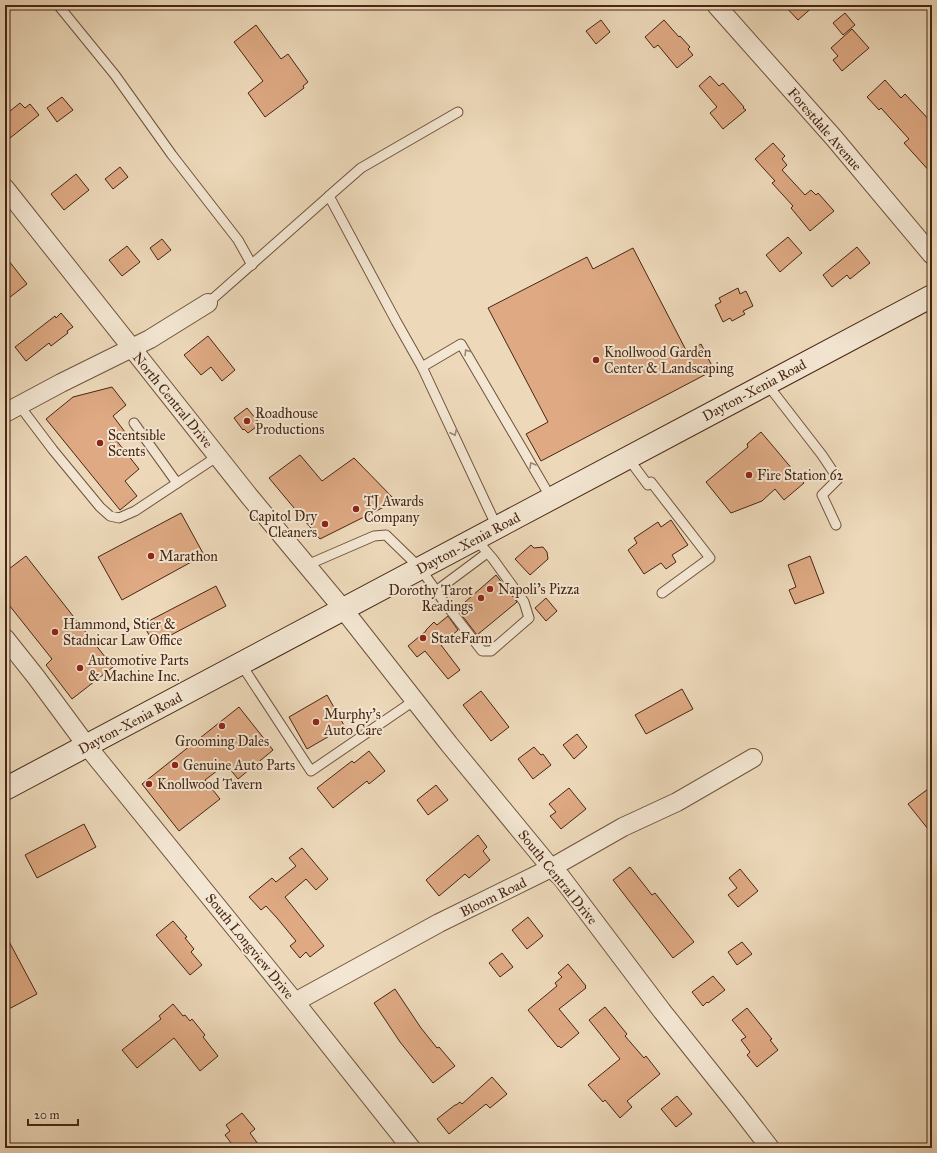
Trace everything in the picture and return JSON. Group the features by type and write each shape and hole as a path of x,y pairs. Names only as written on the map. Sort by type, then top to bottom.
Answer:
{"main road":[{"name":"Dayton-Xenia Road","path":"5,789 420,568 482,546 498,527 932,296"}],"street":[{"name":"Forestdale Avenue","path":"716,5 834,138 932,255"},
{"name":"North Central Drive","path":"5,188 218,456 343,609"},
{"path":"12,409 150,339 208,303"},
{"name":"South Central Drive","path":"343,609 551,868 561,877 662,1011 770,1148"},
{"name":"South Longview Drive","path":"5,638 87,746 296,1002 411,1148"},
{"name":"Bloom Road","path":"296,1002 439,924 551,868 623,827 677,802 753,758"}],"lane":[{"path":"58,5 115,75 172,155 238,240 252,265"},
{"path":"208,303 360,168 458,112"},
{"path":"330,196 422,367 498,527"},
{"path":"422,367 462,344 551,498"},
{"path":"766,384 822,455 838,479 822,495 836,525"},
{"path":"12,409 58,456 100,507 110,516 119,518 135,511 218,456"},
{"path":"134,423 177,483"},
{"path":"628,458 648,485 651,482 710,558 662,593"},
{"path":"307,565 374,536 386,535 420,568 436,591 482,651 490,651 529,618 524,602 482,546 436,591"},
{"path":"241,664 311,771 415,700"}],"building":[{"path":"784,5 815,5 798,20"},
{"path":"845,13 855,25 843,35 833,23"},
{"path":"601,20 610,32 596,44 586,31"},
{"path":"664,20 690,47 688,49 693,55 677,68 658,45 654,48 645,37"},
{"path":"256,25 281,59 288,54 308,82 303,86 304,88 265,117 248,93 263,81 234,42"},
{"path":"852,29 869,48 842,71 833,60 838,56 831,48"},
{"path":"710,76 719,86 723,83 746,110 723,129 710,113 717,107 699,86"},
{"path":"885,80 901,98 905,94 932,123 932,174 904,143 909,139 881,108 879,110 867,97"},
{"path":"62,97 73,110 57,122 47,108"},
{"path":"20,103 25,108 30,104 39,115 5,142 5,115"},
{"path":"773,143 785,156 782,159 787,165 782,170 805,195 811,190 816,195 818,193 834,211 810,231 791,208 793,206 772,183 775,181 755,159"},
{"path":"120,167 128,177 113,189 105,179"},
{"path":"76,174 89,190 64,210 51,194"},
{"path":"788,237 802,253 780,272 766,255"},
{"path":"162,239 171,250 158,260 150,248"},
{"path":"127,246 140,262 122,276 109,260"},
{"path":"857,247 870,263 850,279 847,275 832,287 823,275"},
{"path":"633,248 687,352 701,344 714,370 541,461 526,434 548,422 488,308 587,257 593,269"},
{"path":"5,256 27,284 5,301"},
{"path":"738,288 740,294 746,291 753,306 743,311 745,314 732,321 730,318 723,322 715,305 721,302 719,298"},
{"path":"61,313 73,327 67,331 68,333 51,346 49,343 26,361 15,347"},
{"path":"208,336 235,370 222,381 211,367 201,375 184,355"},
{"path":"112,387 126,405 113,416 125,432 116,440 139,469 125,481 137,496 120,510 46,419 73,397"},
{"path":"247,408 260,424 248,433 244,429 243,430 234,418"},
{"path":"761,432 804,483 784,500 775,489 762,501 731,513 706,482 748,447 747,444"},
{"path":"300,455 322,481 354,458 396,501 320,539 269,478"},
{"name":"Marathon","path":"181,513 204,555 122,600 98,557"},
{"path":"671,520 688,545 672,555 676,562 666,569 661,563 644,574 628,550 637,543 634,538 658,522 661,527"},
{"path":"531,545 534,548 543,547 547,552 548,559 530,575 515,559"},
{"path":"26,556 113,667 72,699 46,665 52,659 5,600 5,572"},
{"path":"810,556 824,593 795,604 789,590 796,587 788,565"},
{"path":"496,575 517,602 477,635 457,609"},
{"name":"Marathon","path":"216,586 226,606 154,644 143,624"},
{"path":"546,598 557,611 546,621 535,608"},
{"path":"448,616 458,630 441,645 460,670 448,679 425,651 417,657 408,646 434,622 437,625"},
{"path":"682,689 693,709 646,734 635,715"},
{"path":"481,691 509,727 491,741 463,705"},
{"path":"327,695 345,727 307,749 289,717"},
{"path":"239,707 273,750 238,779 226,764 205,780 220,799 179,831 142,784"},
{"path":"577,734 587,747 574,759 563,745"},
{"path":"534,747 541,755 543,754 551,765 533,779 518,759"},
{"path":"369,751 385,771 369,784 367,781 333,808 317,788 352,761 354,763"},
{"path":"436,785 448,800 428,815 417,800"},
{"path":"932,786 932,834 908,804"},
{"path":"569,788 586,809 561,829 550,816 556,812 549,804"},
{"path":"84,824 96,847 37,878 25,855"},
{"path":"478,835 487,847 483,851 490,860 469,878 465,874 439,896 426,880"},
{"path":"302,848 328,879 316,890 306,879 285,897 324,946 310,957 306,952 300,958 290,946 296,941 277,918 266,906 261,910 249,897 272,878 276,882 296,866 289,858"},
{"path":"630,867 652,895 655,893 694,942 673,958 613,880"},
{"path":"740,869 758,891 738,907 728,895 737,888 729,878"},
{"path":"528,917 543,936 527,949 512,930"},
{"path":"173,921 187,937 185,938 194,949 191,952 202,965 190,975 156,935"},
{"path":"5,934 37,994 5,1011"},
{"path":"742,942 752,954 737,965 728,952"},
{"path":"502,953 513,967 500,977 489,963"},
{"path":"568,964 586,988 559,1009 579,1033 561,1048 559,1046 558,1047 528,1010 557,986 555,983 562,977 558,973"},
{"path":"713,976 725,990 703,1006 692,992"},
{"path":"395,989 421,1028 437,1048 439,1047 455,1066 433,1083 400,1042 374,1003"},
{"path":"173,1004 183,1016 185,1015 190,1021 192,1019 205,1035 203,1037 218,1056 200,1071 174,1038 137,1068 122,1050 161,1019 159,1016"},
{"path":"605,1007 627,1034 625,1036 644,1058 646,1056 660,1074 627,1101 632,1107 620,1118 605,1100 603,1102 588,1085 620,1059 589,1020"},
{"path":"747,1008 772,1039 770,1040 778,1050 757,1067 747,1055 750,1052 741,1040 746,1037 732,1020"},
{"path":"492,1077 507,1094 490,1108 486,1104 449,1134 437,1119 460,1102 462,1104"},
{"path":"677,1096 692,1114 676,1127 661,1109"},
{"path":"242,1113 255,1129 250,1133 261,1148 235,1148 225,1135 230,1131 226,1125"}],"place":[{"name":"Knollwood Garden Center & Landscaping","path":"596,360"},
{"name":"Roadhouse Productions","path":"247,421"},
{"name":"Scentsible Scents","path":"100,443"},
{"name":"Fire Station 62","path":"749,475"},
{"name":"TJ Awards Company","path":"356,509"},
{"name":"Capitol Dry Cleaners","path":"325,524"},
{"name":"Marathon","path":"151,556"},
{"name":"Napoli's Pizza","path":"490,589"},
{"name":"Dorothy Tarot Readings","path":"481,598"},
{"name":"Hammond, Stier & Stadnicar Law Office","path":"55,632"},
{"name":"StateFarm","path":"423,638"},
{"name":"Automotive Parts & Machine Inc.","path":"80,668"},
{"name":"Murphy's Auto Care","path":"316,722"},
{"name":"Grooming Dales","path":"222,726"},
{"name":"Genuine Auto Parts","path":"175,765"},
{"name":"Knollwood Tavern","path":"149,784"}]}
